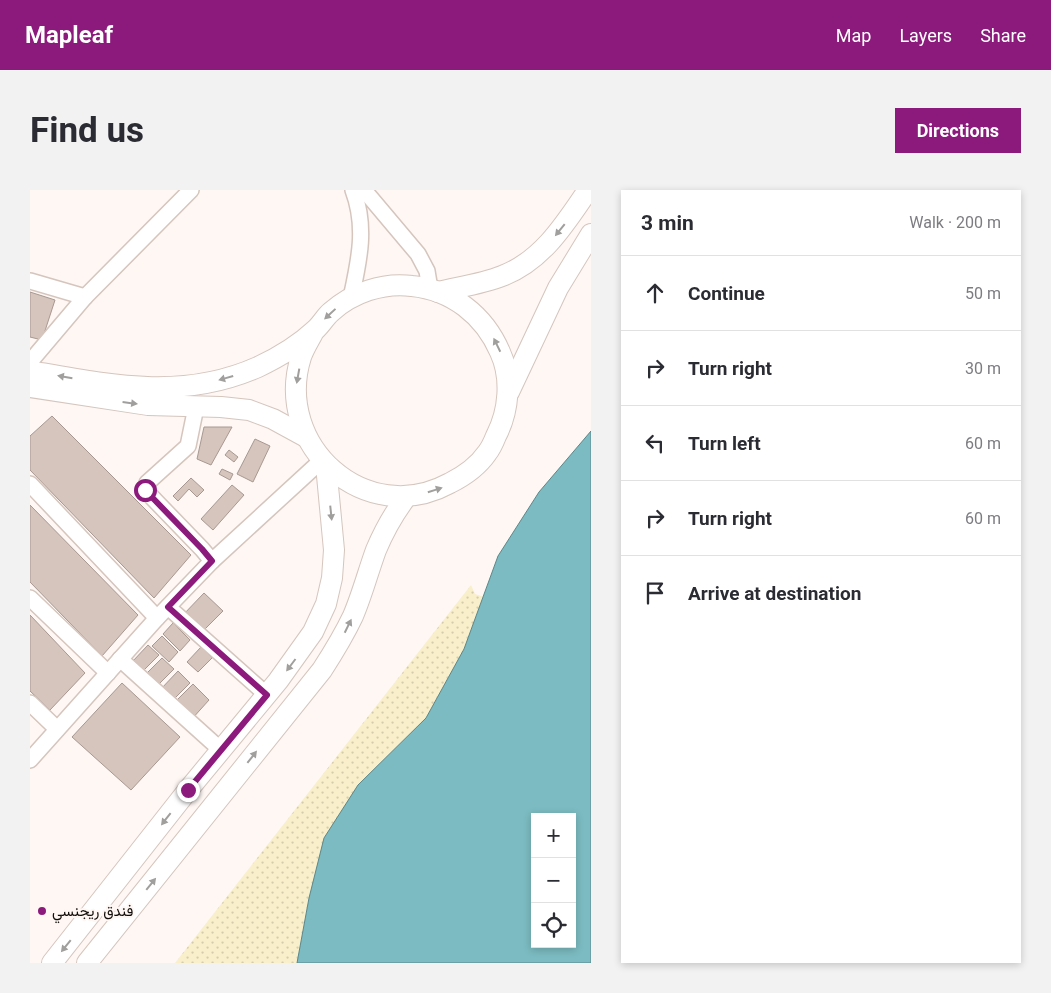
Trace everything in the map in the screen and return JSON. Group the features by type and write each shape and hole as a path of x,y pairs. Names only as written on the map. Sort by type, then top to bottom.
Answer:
{"main road":[{"path":"434,290 502,276 523,265 546,247 588,190"},
{"path":"508,394 558,288 591,234"},
{"path":"30,371 117,386 153,388 187,386 225,379 259,367 289,349 314,331 331,312 351,298 370,290 410,285 434,290 455,299 471,310 489,332 502,357 507,375 508,394 502,425 488,453 466,475 438,490 407,496 385,495 363,489 343,479 324,462 306,437 297,410 296,383 302,355 314,331"},
{"path":"30,387 148,405 221,406 249,410 273,419 306,437"},
{"path":"52,963 188,790 267,695 299,654 313,632 326,604 332,578 334,550 324,462"},
{"path":"87,963 322,670 340,642 353,615 376,551 386,530 394,514 407,496"}],"street":[{"path":"30,362 85,297 191,190"},
{"path":"351,298 362,242 360,218 353,190"},
{"path":"364,190 418,254 434,290"},
{"path":"30,281 85,297"},
{"path":"196,407 188,446 147,483 145,490 212,561"},
{"path":"30,760 120,659 212,561 324,462"},
{"path":"30,484 158,618"},
{"path":"30,598 108,673"},
{"path":"168,607 267,695"},
{"path":"120,659 222,750"},
{"path":"30,703 57,729"}],"sand":[{"path":"471,585 475,594 484,597 464,649 426,718 358,785 309,898 297,963 175,963"}],"water":[{"path":"591,431 591,963 297,963 309,898 324,838 358,785 426,718 464,649 498,556 539,492"}],"building":[{"path":"30,292 55,300 42,340 30,337"},
{"path":"52,416 191,555 154,598 30,470 30,436"},
{"path":"204,427 232,427 211,465 197,459"},
{"path":"255,439 270,446 253,482 237,474"},
{"path":"229,450 238,457 234,462 225,455"},
{"path":"222,469 233,474 230,480 219,474"},
{"path":"191,478 204,490 197,497 189,489 178,501 173,496"},
{"path":"232,485 244,495 213,530 201,519"},
{"path":"30,505 138,615 102,656 30,582"},
{"path":"204,593 223,611 200,634 182,616"},
{"path":"30,615 85,673 50,710 30,691"},
{"path":"173,623 190,640 180,651 163,634"},
{"path":"162,636 178,652 169,662 152,646"},
{"path":"148,645 159,655 142,672 132,662"},
{"path":"201,647 212,658 198,672 187,662"},
{"path":"162,658 174,669 155,688 143,677"},
{"path":"178,671 190,683 172,701 160,690"},
{"path":"122,683 180,737 131,790 72,737"},
{"path":"193,684 209,700 191,720 174,703"}],"place":[{"name":"فندق ريجنسي","path":"42,911"}],"route":[{"path":"145,490 212,561 168,607 267,695 188,790"}]}
